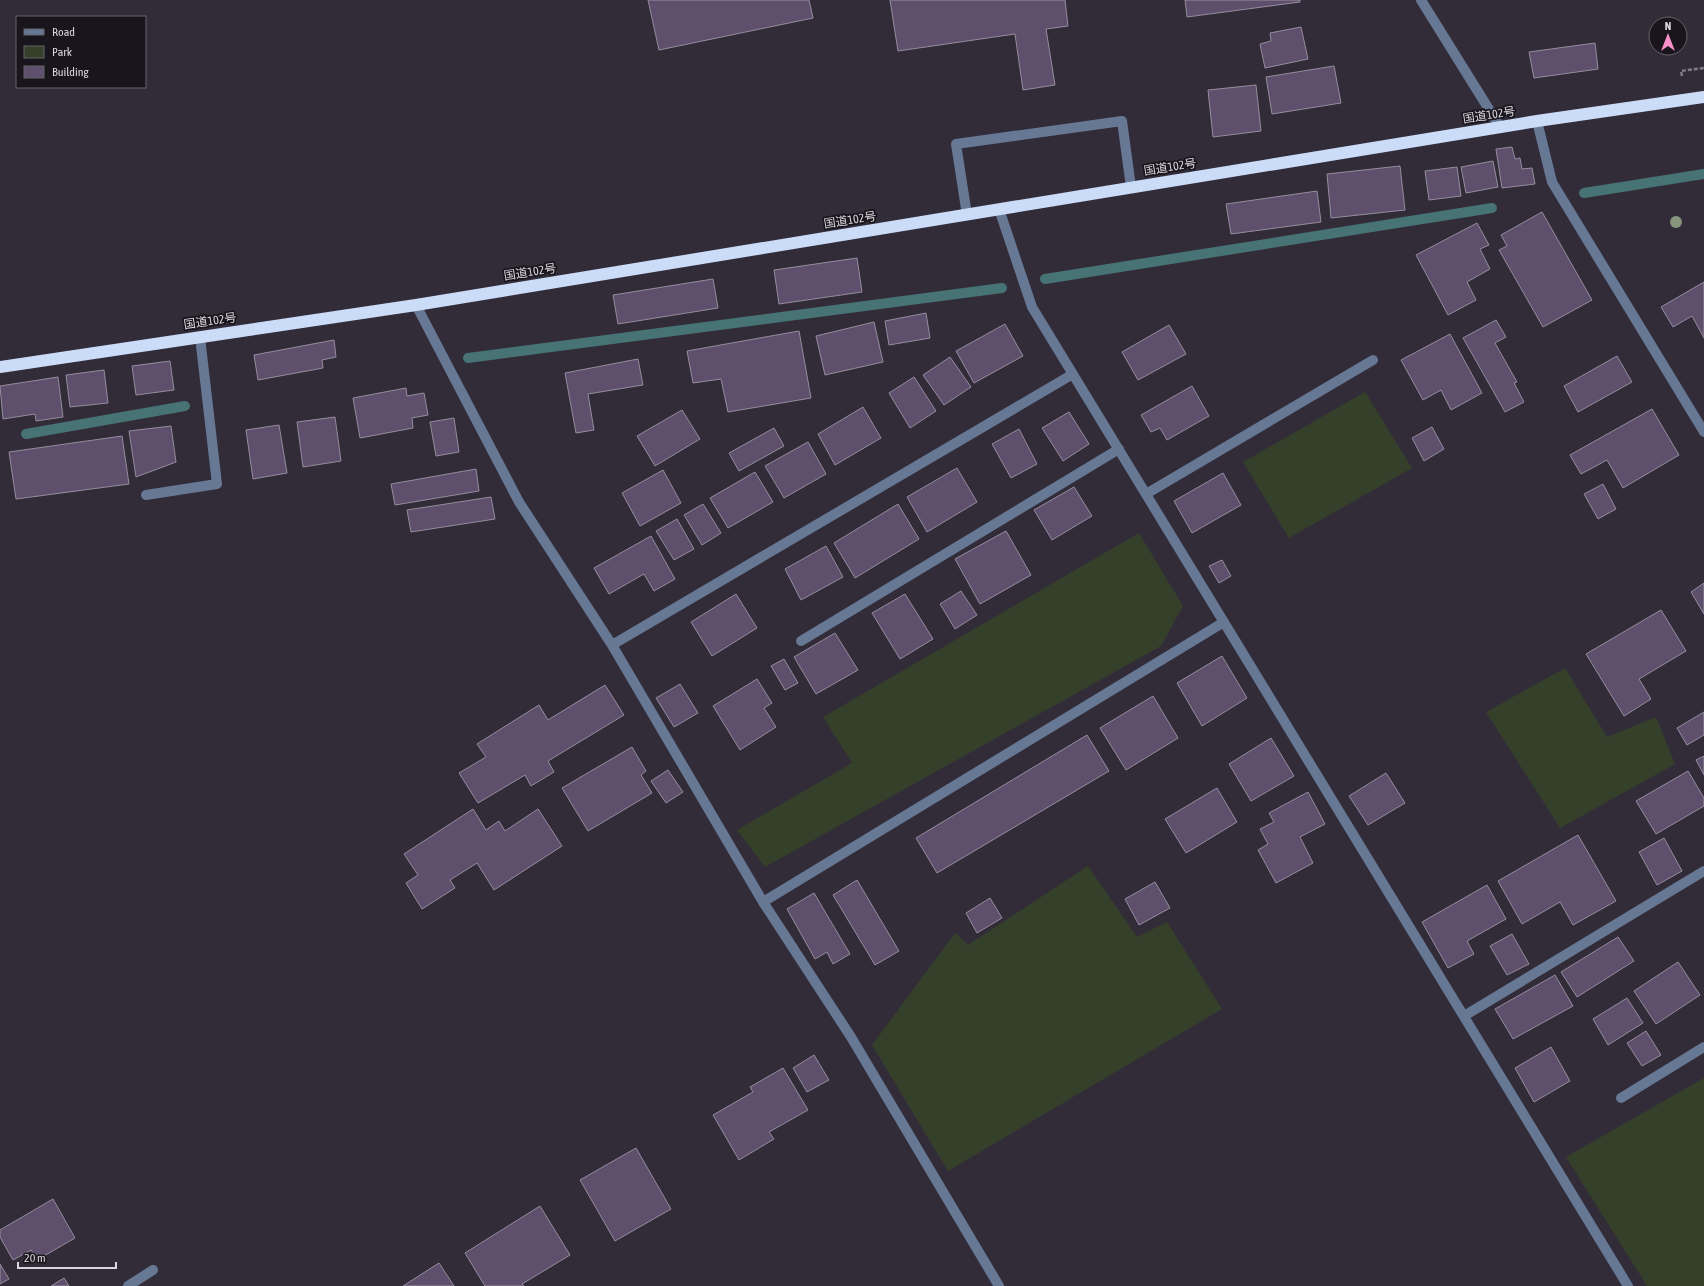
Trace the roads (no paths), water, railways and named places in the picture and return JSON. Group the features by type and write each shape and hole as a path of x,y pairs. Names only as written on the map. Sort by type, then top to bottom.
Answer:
{"highway":[{"name":"国道102号","path":"0,367 416,305 1131,187 1536,122 1704,97"}],"street":[{"path":"1421,0 1500,128"},
{"path":"967,215 956,144 1122,121 1131,187"},
{"path":"1536,122 1552,182 1704,432"},
{"path":"999,209 1032,307 1628,1286"},
{"path":"416,305 519,502 612,645 763,902 851,1037 999,1286"},
{"path":"146,495 216,484 200,337"},
{"path":"1146,494 1373,360"},
{"path":"612,645 1073,374"},
{"path":"801,641 1118,449"},
{"path":"763,902 1224,622"},
{"path":"1464,1016 1704,872"},
{"path":"1621,1098 1704,1047"},
{"path":"128,1286 153,1270"}],"waterway":[{"path":"1584,193 1704,174"},
{"path":"1045,279 1492,208"},
{"path":"468,358 1002,288"},
{"path":"26,434 185,406"}]}
